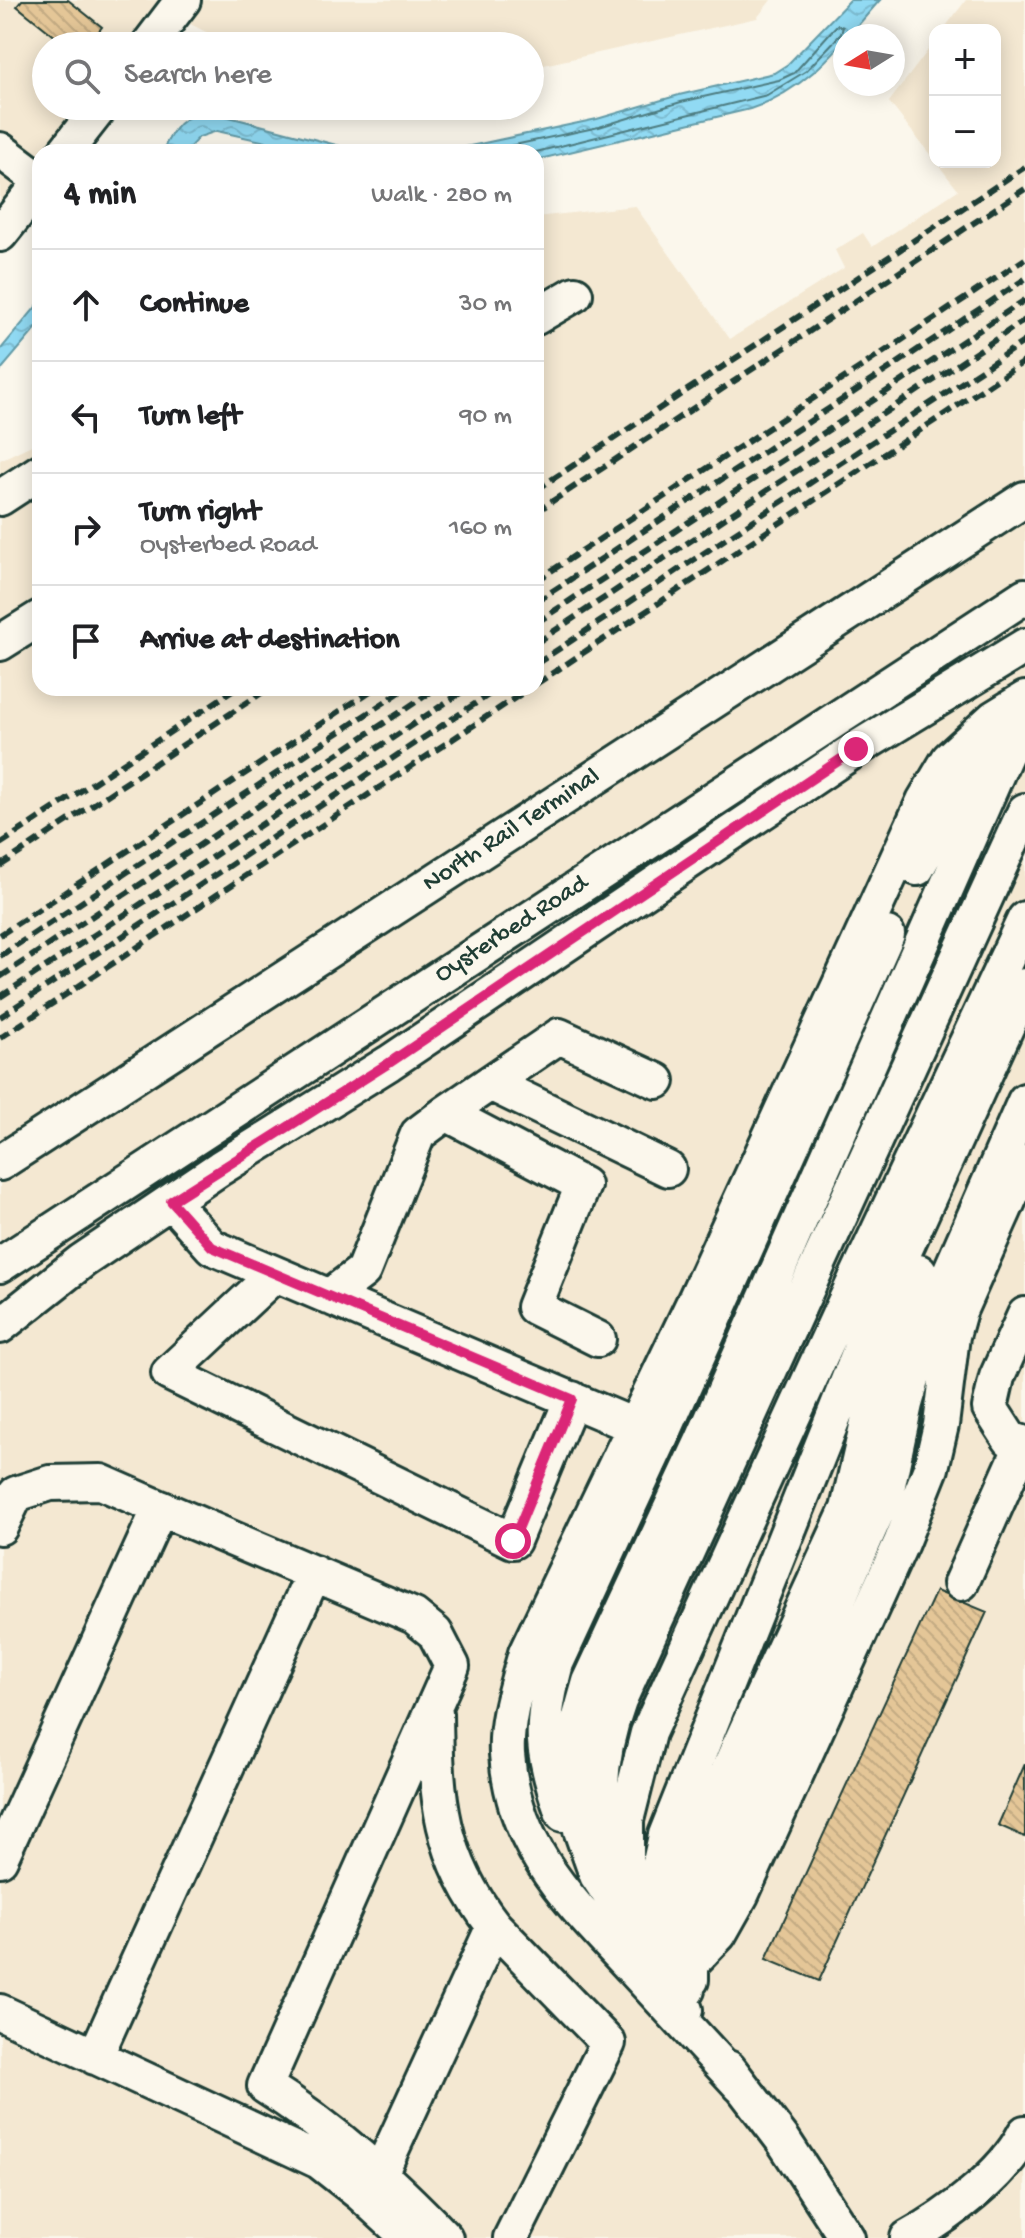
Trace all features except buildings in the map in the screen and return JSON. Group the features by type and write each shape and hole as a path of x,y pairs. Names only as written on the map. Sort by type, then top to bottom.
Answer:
{"street":[{"path":"159,32 183,0"},
{"path":"71,144 90,120"},
{"path":"0,150 32,176"},
{"path":"0,234 32,192"},
{"path":"544,312 575,294"},
{"path":"0,498 32,477"},
{"name":"North Rail Terminal","path":"0,1163 1025,499"},
{"name":"Oysterbed Road","path":"0,1265 1025,596"},
{"path":"0,643 32,623"},
{"name":"Oysterbed Road","path":"0,1326 82,1261 171,1201 389,1063 856,749 1025,646"},
{"path":"741,2086 583,1917 549,1873 527,1835 512,1790 507,1752 511,1707 526,1653 924,801 949,759 994,718 1025,699"},
{"path":"684,2000 597,1875 581,1830 573,1783 575,1735 590,1682 702,1442 1006,753 1025,724"},
{"path":"644,1946 621,1896 606,1848 601,1813 607,1732 1025,811"},
{"path":"847,2238 783,2140 708,2041 650,1946 636,1910 626,1865 626,1820 648,1733 1025,919"},
{"path":"684,2000 657,1938 654,1900 666,1835 870,1326 1025,986"},
{"path":"329,1297 363,1271 418,1134 559,1036 657,1081"},
{"path":"708,2041 674,1975 667,1943 668,1910 848,1509 874,1396 905,1304 1025,1039"},
{"path":"490,1083 668,1169"},
{"path":"684,2000 681,1957 688,1931 887,1489 905,1404 930,1318 1025,1101"},
{"path":"446,1113 583,1185 534,1307 598,1339"},
{"path":"684,2000 691,1963 719,1934 741,1895 800,1770 911,1518 931,1468 941,1425 952,1336 959,1311 1025,1163"},
{"path":"171,1201 212,1247 634,1426"},
{"path":"275,1274 169,1373 513,1541 572,1399"},
{"path":"961,1583 1024,1444 1010,1439 990,1408 997,1377 1025,1315"},
{"path":"0,1527 16,1494 50,1483 101,1482 414,1616 435,1633 452,1666 265,2086 309,2114 380,2174 445,2238"},
{"path":"0,1859 160,1508"},
{"path":"95,2057 314,1573"},
{"path":"435,1705 437,1792 449,1847 472,1898 494,1926 608,2043 511,2238"},
{"path":"380,2174 494,1926"},
{"path":"0,2012 319,2161 409,2238"},
{"path":"908,2238 961,2206 1025,2133"}],"shaded area":[{"path":"0,0 771,0 757,18 544,65 544,32 206,32 173,15 159,32 32,32 32,120 90,120 71,144 32,144 32,194 0,234"},
{"path":"966,0 1025,0 1025,2238 0,2238 0,460 32,445 32,696 544,696 544,216 635,206 730,339 844,268 835,250 863,233 872,247 958,190 941,168 1001,168 1001,24 948,24"},
{"path":"929,49 929,153 889,102 894,96 905,96 905,81"}],"water":[{"path":"850,0 880,0 859,24 833,24 833,53 823,64 790,89 750,109 544,158 544,144 480,144 597,119 679,95 774,73 788,64"},
{"path":"184,120 241,120 332,144 275,144 217,131 199,137 192,144 166,144"},
{"path":"32,312 32,333 0,371 0,350"}],"railway":[{"path":"544,485 1025,167"},
{"path":"544,507 1025,189"},
{"path":"544,576 1025,259"},
{"path":"544,597 1025,279"},
{"path":"544,618 1025,300"},
{"path":"544,638 1025,320"},
{"path":"544,659 1025,341"},
{"path":"544,679 1025,361"},
{"path":"0,844 225,696"},
{"path":"0,866 257,696"},
{"path":"0,935 363,696"},
{"path":"0,956 394,696"},
{"path":"0,977 425,696"},
{"path":"0,997 456,696"},
{"path":"0,1017 487,696"},
{"path":"0,1038 518,696"}],"route":[{"path":"513,1541 572,1399 212,1247 171,1201 389,1063 856,749"}]}
